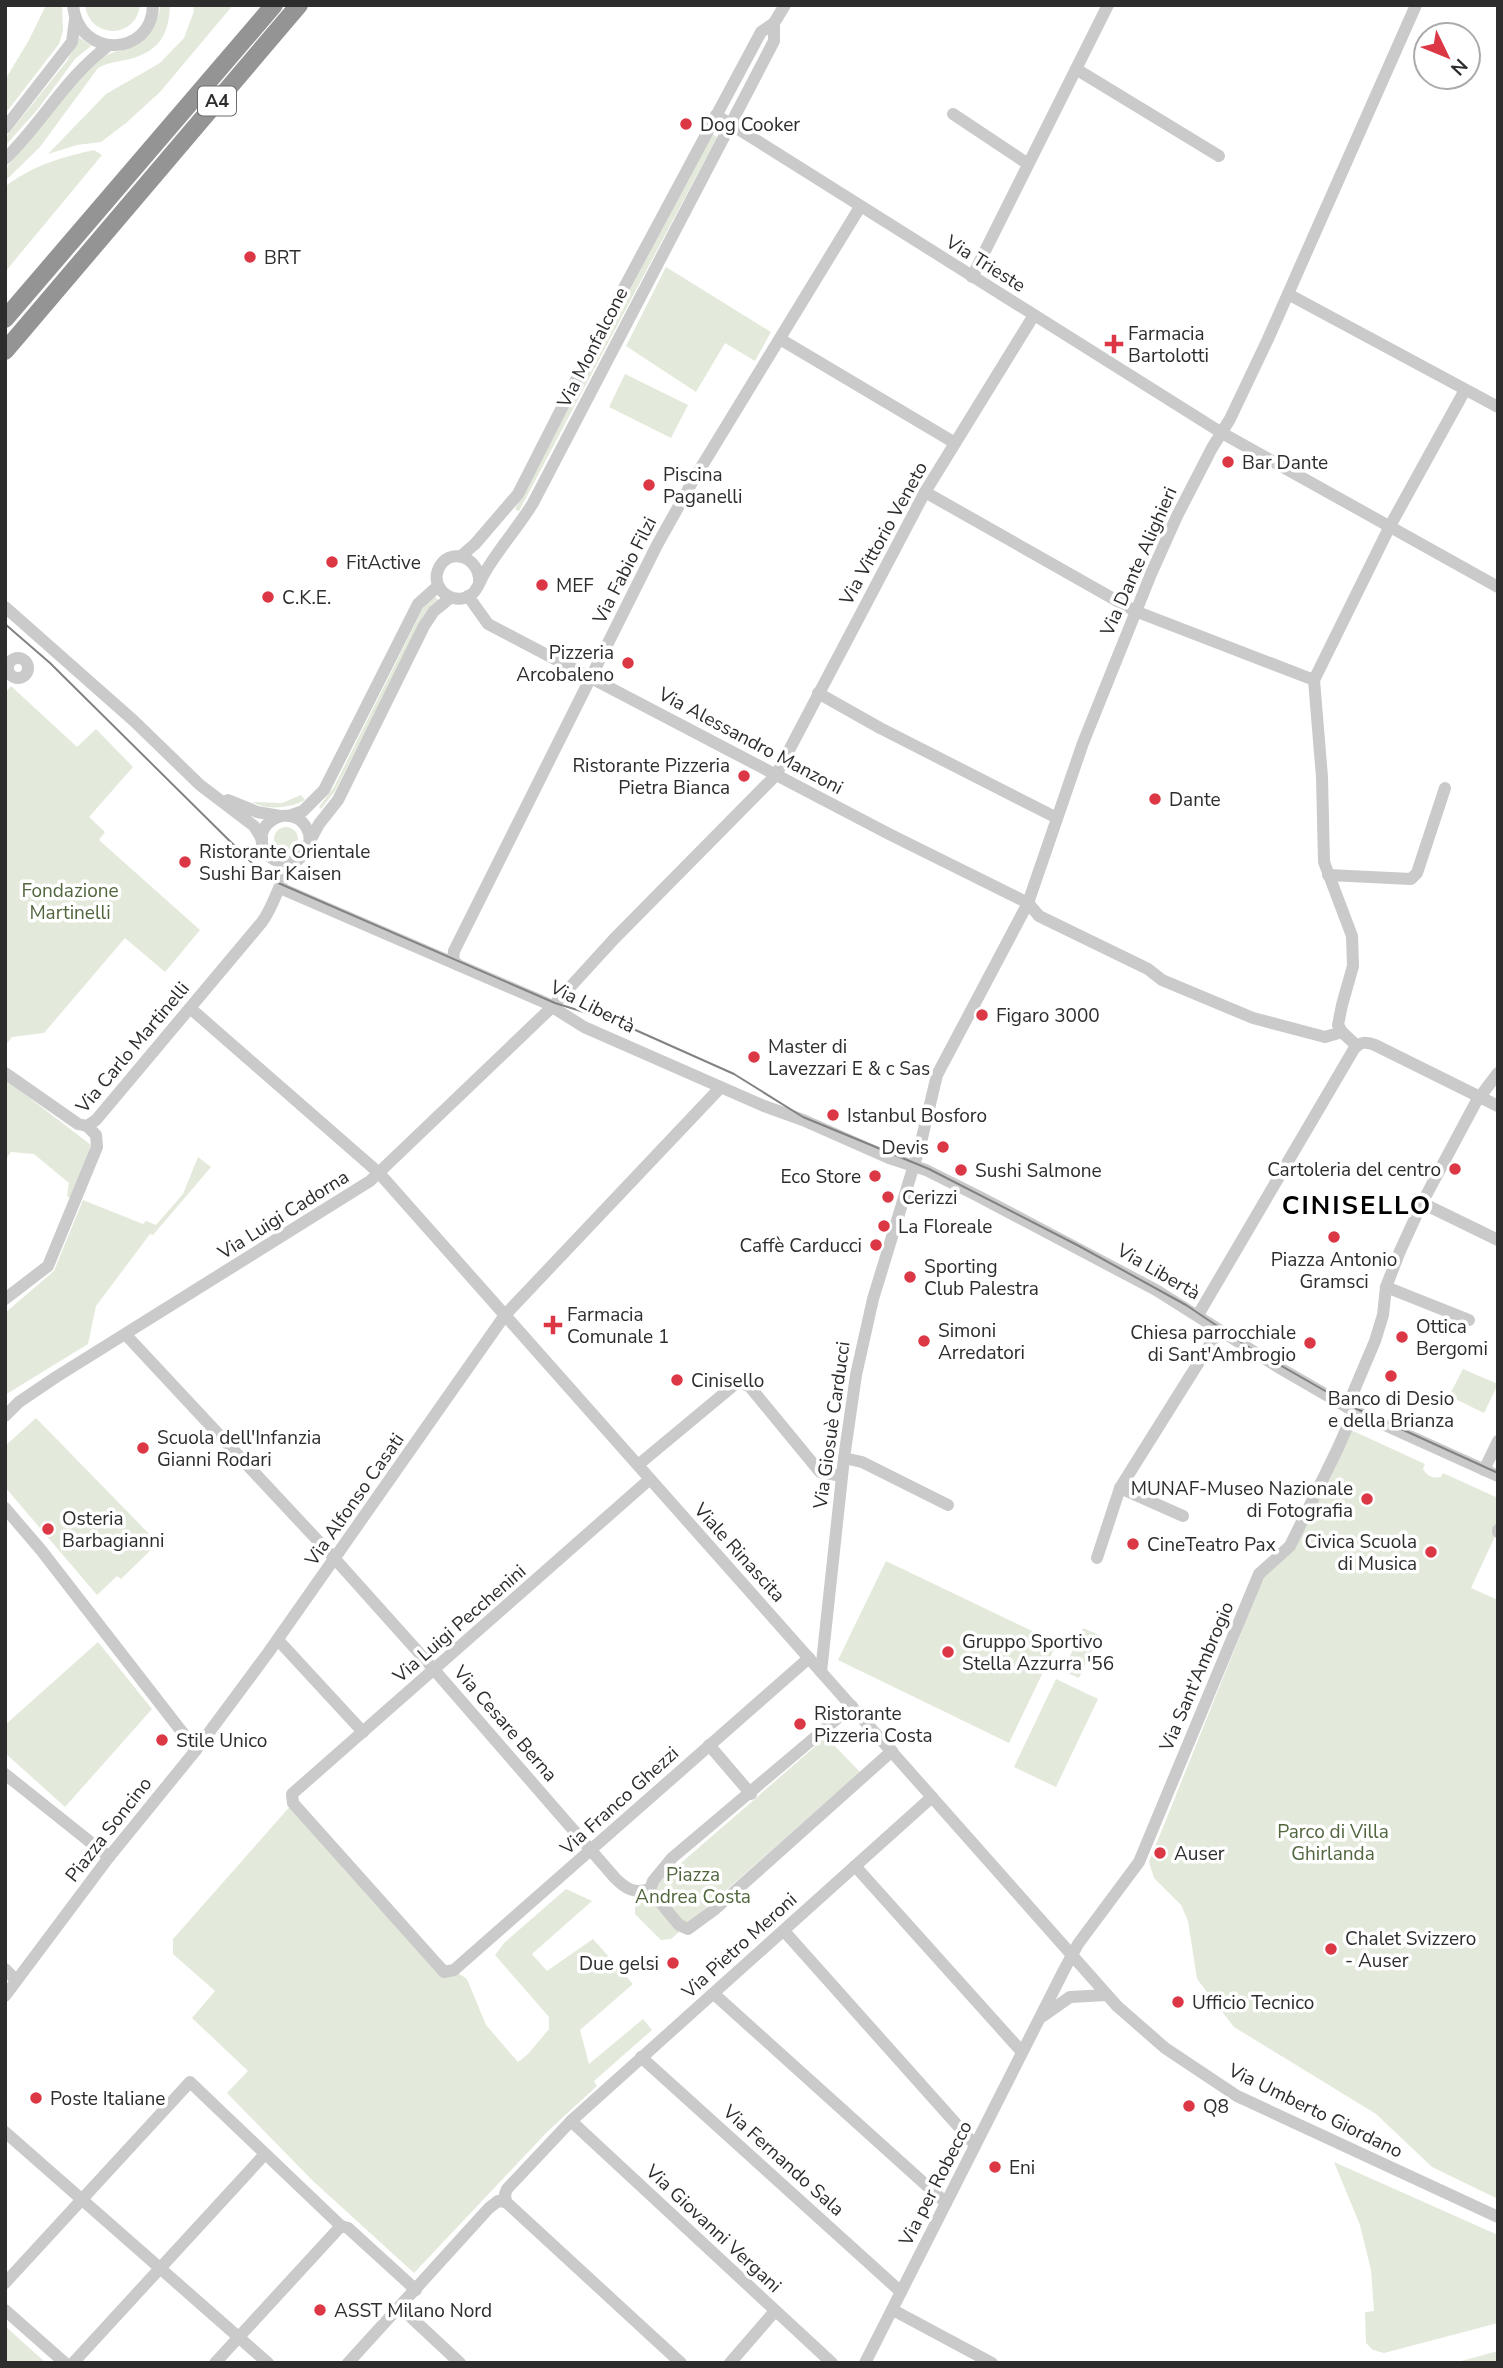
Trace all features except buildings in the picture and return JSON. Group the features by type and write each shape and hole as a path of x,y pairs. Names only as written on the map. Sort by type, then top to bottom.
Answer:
{"highway":[{"name":"A4","path":"5,319 274,5"},
{"name":"A4","path":"5,351 299,5"}],"street":[{"path":"74,12 88,37 108,46 121,45 142,34 149,24 153,5"},
{"path":"774,23 785,5"},
{"path":"972,276 1108,5"},
{"name":"Via Dante Alighieri","path":"913,1166 937,1075 1028,903 1087,732 1135,611 1177,516 1230,419 1288,294 1416,5"},
{"path":"5,128 72,42 74,12"},
{"name":"Via Monfalcone","path":"461,556 475,544 517,495 602,329 761,32 774,23"},
{"name":"Via Monfalcone","path":"479,583 533,503 774,41 774,23"},
{"path":"5,159 66,84 108,46"},
{"path":"1076,69 1219,156"},
{"path":"953,114 1028,164"},
{"name":"Via Trieste","path":"716,115 1222,433 1498,587"},
{"name":"Via Fabio Filzi","path":"458,965 453,960 454,951 657,545 694,479 860,207"},
{"path":"1288,294 1498,407"},
{"name":"Via Vittorio Veneto","path":"776,775 925,492 1034,315"},
{"path":"780,339 956,443"},
{"path":"1357,1046 1338,1026 1353,966 1352,936 1328,875 1322,847 1322,766 1314,680 1390,526 1465,390"},
{"path":"925,492 1135,611 1314,680"},
{"path":"454,556 461,556 471,560 476,566 480,575 479,583 468,596 450,598 438,586 437,576 443,562 454,556"},
{"path":"262,839 268,824 284,816 301,813 324,790 418,604 438,586"},
{"name":"Via Alessandro Manzoni","path":"468,596 488,624 935,858 1028,903 1039,916 1148,970 1162,980 1253,1018 1325,1037 1342,1032"},
{"path":"5,607 134,721 205,789 254,826 262,839 265,852 275,861 287,863 298,860 309,847 316,828 338,800 424,626 434,611 450,598"},
{"path":"818,693 880,728 1057,818"},
{"name":"Via Luigi Cadorna","path":"5,1416 19,1402 56,1377 364,1186 552,1006 637,915 776,775"},
{"path":"1328,875 1411,878 1417,873 1445,788"},
{"path":"205,789 257,812 297,818 310,837 309,847"},
{"name":"Via Carlo Martinelli","path":"5,1299 48,1266 97,1147 96,1135 87,1126 94,1122 262,922 288,870 298,860"},
{"name":"Via Libertà","path":"280,888 552,1006 584,1027 720,1088 939,1176 1050,1232 1198,1315 1351,1409 1498,1476"},
{"name":"Viale Rinascita","path":"190,1008 379,1173 1072,1956"},
{"path":"1198,1315 1357,1046 1367,1042 1375,1045 1498,1106"},
{"path":"5,1073 76,1123 87,1126"},
{"path":"1469,1320 1386,1287 1422,1203 1480,1097 1498,1073"},
{"name":"Via Alfonso Casati","path":"231,1703 505,1315 720,1088"},
{"name":"Via Giosuè Carducci","path":"821,1671 844,1458 856,1375 870,1310 913,1166"},
{"path":"1422,1203 1498,1240"},
{"name":"Via Sant'Ambrogio","path":"1072,1956 1139,1862 1259,1574 1290,1546 1338,1448 1383,1315 1386,1287"},
{"path":"1097,1558 1120,1488 1219,1330"},
{"name":"Via Cesare Berna","path":"126,1335 335,1559 591,1851"},
{"path":"638,1465 741,1382 750,1387 820,1472 842,1476"},
{"path":"5,1409 19,1402"},
{"path":"1484,1470 1498,1441"},
{"path":"844,1458 862,1462 948,1505"},
{"name":"Via Luigi Pecchenini","path":"454,1970 444,1972 293,1803 292,1794 650,1479"},
{"path":"1120,1488 1183,1516"},
{"path":"5,1508 41,1550 196,1750"},
{"path":"278,1640 363,1732"},
{"name":"Via Franco Ghezzi","path":"454,1970 809,1658"},
{"name":"Piazza Soncino","path":"5,1996 109,1857 231,1703"},
{"path":"650,1889 653,1881 672,1858 852,1706"},
{"path":"709,1745 751,1794"},
{"path":"650,1889 679,1926 688,1929 694,1926 892,1751"},
{"path":"5,1774 109,1857"},
{"name":"Via Pietro Meroni","path":"506,2202 505,2194 508,2189 571,2121 932,1797"},
{"path":"591,1851 625,1889 640,1892 650,1889"},
{"path":"855,1866 1022,2052"},
{"path":"783,1931 975,2145"},
{"name":"Via Umberto Giordano","path":"1072,1956 1107,1995 1165,2048 1237,2096 1498,2217"},
{"name":"Via per Robecco","path":"865,2363 1072,1956"},
{"path":"5,1969 16,1980"},
{"path":"713,1994 946,2203"},
{"name":"Via per Robecco","path":"1038,2020 1070,1997 1107,1995"},
{"name":"Via Fernando Sala","path":"641,2057 901,2292"},
{"path":"5,2283 190,2082 341,2226 348,2228 416,2290"},
{"name":"Via Giovanni Vergani","path":"571,2121 832,2363"},
{"path":"5,2132 268,2363"},
{"path":"73,2363 265,2154"},
{"path":"348,2363 489,2208 495,2202 506,2202 681,2363"},
{"path":"215,2363 341,2226"},
{"path":"400,2307 460,2363"},
{"path":"893,2309 992,2363"},
{"path":"5,2310 65,2363"},
{"path":"730,2363 775,2311"}],"green space":[{"path":"46,5 62,5 63,31 59,44 5,114 5,80"},
{"path":"85,5 140,5 137,16 130,25 112,31 95,24 88,16"},
{"path":"161,5 170,5 169,16 165,33 155,46 140,56 98,68 40,147 5,181 5,169 83,72 99,59 140,41 155,22"},
{"path":"193,5 233,5 160,92 126,123 101,142 77,145 48,154 106,94 160,63 184,38 194,11"},
{"path":"79,37 91,46 75,59 38,109 5,146 5,138 67,61"},
{"path":"712,134 717,137 519,511 515,509"},
{"path":"94,150 102,155 5,272 5,187 47,163"},
{"path":"666,267 771,332 755,361 725,343 696,392 626,346"},
{"path":"625,374 688,405 671,438 609,407"},
{"path":"435,596 438,600 424,615 335,791 321,809 319,807 334,787 425,604"},
{"name":"Fondazione Martinelli","path":"11,686 77,747 96,729 133,767 89,817 105,832 99,840 200,930 165,972 125,938 44,1033 12,1037 5,1046 5,693"},
{"path":"301,795 305,800 286,807 264,807 252,802 282,803"},
{"path":"286,827 295,830 298,839 295,848 286,851 277,848 274,839 277,830"},
{"path":"5,1079 91,1145 71,1199 67,1196 69,1183 34,1154 11,1152 5,1160"},
{"path":"198,1157 211,1167 153,1235 150,1234 96,1306 88,1344 5,1395 5,1313 54,1271 83,1200 143,1224 146,1221 156,1225 183,1194"},
{"path":"1463,1369 1498,1384 1484,1413 1449,1396"},
{"path":"36,1418 158,1543 121,1579 117,1576 97,1595 5,1487 5,1446"},
{"name":"Parco di Villa Ghirlanda","path":"1351,1430 1425,1464 1423,1469 1430,1476 1441,1477 1443,1473 1498,1498 1498,1530 1471,1588 1498,1600 1498,2199 1432,2167 1376,2114 1234,2027 1197,1979 1188,1921 1181,1905 1154,1878 1149,1862 1264,1576 1296,1547"},
{"name":"Gruppo Sportivo Stella Azzurra '56","path":"886,1561 1057,1643 1009,1743 838,1660"},
{"path":"1083,1628 1099,1635 1079,1678 1063,1671"},
{"path":"98,1642 152,1709 65,1807 5,1753 5,1725"},
{"path":"1056,1679 1098,1699 1056,1787 1014,1767"},
{"name":"Piazza Andrea Costa","path":"826,1737 860,1772 671,1939 661,1940 635,1914 635,1903"},
{"path":"293,1803 445,1964 467,1979 486,2025 518,2062 549,2029 549,2017 495,1955 505,1942 566,1889 592,1901 532,1954 547,1971 593,1939 633,1984 580,2030 589,2064 643,2019 652,2030 594,2081 597,2086 548,2131 414,2273 313,2181 227,2093 248,2071 192,2018 215,1991 173,1954 173,1939"},
{"path":"1334,2162 1498,2235 1498,2323 1384,2353 1373,2350 1366,2343 1365,2312 1374,2311 1371,2270 1360,2225"},
{"path":"5,2326 46,2363 5,2363"},
{"path":"1498,2351 1498,2363 1454,2363"}],"tram line":[{"path":"5,624 50,663 254,865 276,882 555,1003 622,1024 734,1074 803,1117 929,1169 1079,1246 1186,1305 1250,1348 1355,1408 1498,1473"}],"place":[{"name":"Dog Cooker","path":"686,124"},
{"name":"BRT","path":"250,257"},
{"name":"Farmacia Bartolotti","path":"1114,344"},
{"name":"Bar Dante","path":"1228,462"},
{"name":"Piscina Paganelli","path":"649,485"},
{"name":"FitActive","path":"332,562"},
{"name":"MEF","path":"542,585"},
{"name":"C.K.E.","path":"268,597"},
{"name":"Pizzeria Arcobaleno","path":"628,663"},
{"name":"Ristorante Pizzeria Pietra Bianca","path":"744,776"},
{"name":"Dante","path":"1155,799"},
{"name":"Ristorante Orientale Sushi Bar Kaisen","path":"185,862"},
{"name":"Figaro 3000","path":"982,1015"},
{"name":"Master di Lavezzari E & c Sas","path":"754,1057"},
{"name":"Istanbul Bosforo","path":"833,1115"},
{"name":"Devis","path":"943,1147"},
{"name":"Cartoleria del centro","path":"1455,1169"},
{"name":"Sushi Salmone","path":"961,1170"},
{"name":"Eco Store","path":"875,1176"},
{"name":"Cerizzi","path":"888,1197"},
{"name":"La Floreale","path":"884,1226"},
{"name":"Piazza Antonio Gramsci","path":"1334,1237"},
{"name":"Caffè Carducci","path":"876,1245"},
{"name":"Sporting Club Palestra","path":"910,1277"},
{"name":"Farmacia Comunale 1","path":"553,1325"},
{"name":"Ottica Bergomi","path":"1402,1337"},
{"name":"Simoni Arredatori","path":"924,1341"},
{"name":"Chiesa parrocchiale di Sant'Ambrogio","path":"1310,1343"},
{"name":"Banco di Desio e della Brianza","path":"1391,1376"},
{"name":"Cinisello","path":"677,1380"},
{"name":"Scuola dell'Infanzia Gianni Rodari","path":"143,1448"},
{"name":"MUNAF-Museo Nazionale di Fotografia","path":"1367,1499"},
{"name":"Osteria Barbagianni","path":"48,1529"},
{"name":"CineTeatro Pax","path":"1133,1544"},
{"name":"Civica Scuola di Musica","path":"1431,1552"},
{"name":"Gruppo Sportivo Stella Azzurra '56","path":"948,1652"},
{"name":"Ristorante Pizzeria Costa","path":"800,1724"},
{"name":"Stile Unico","path":"162,1740"},
{"name":"Auser","path":"1160,1853"},
{"name":"Chalet Svizzero - Auser","path":"1331,1949"},
{"name":"Due gelsi","path":"673,1963"},
{"name":"Ufficio Tecnico","path":"1178,2002"},
{"name":"Poste Italiane","path":"36,2098"},
{"name":"Q8","path":"1189,2106"},
{"name":"Eni","path":"995,2167"},
{"name":"ASST Milano Nord","path":"320,2310"}],"district":[{"name":"CINISELLO","path":"1357,1205"}]}
